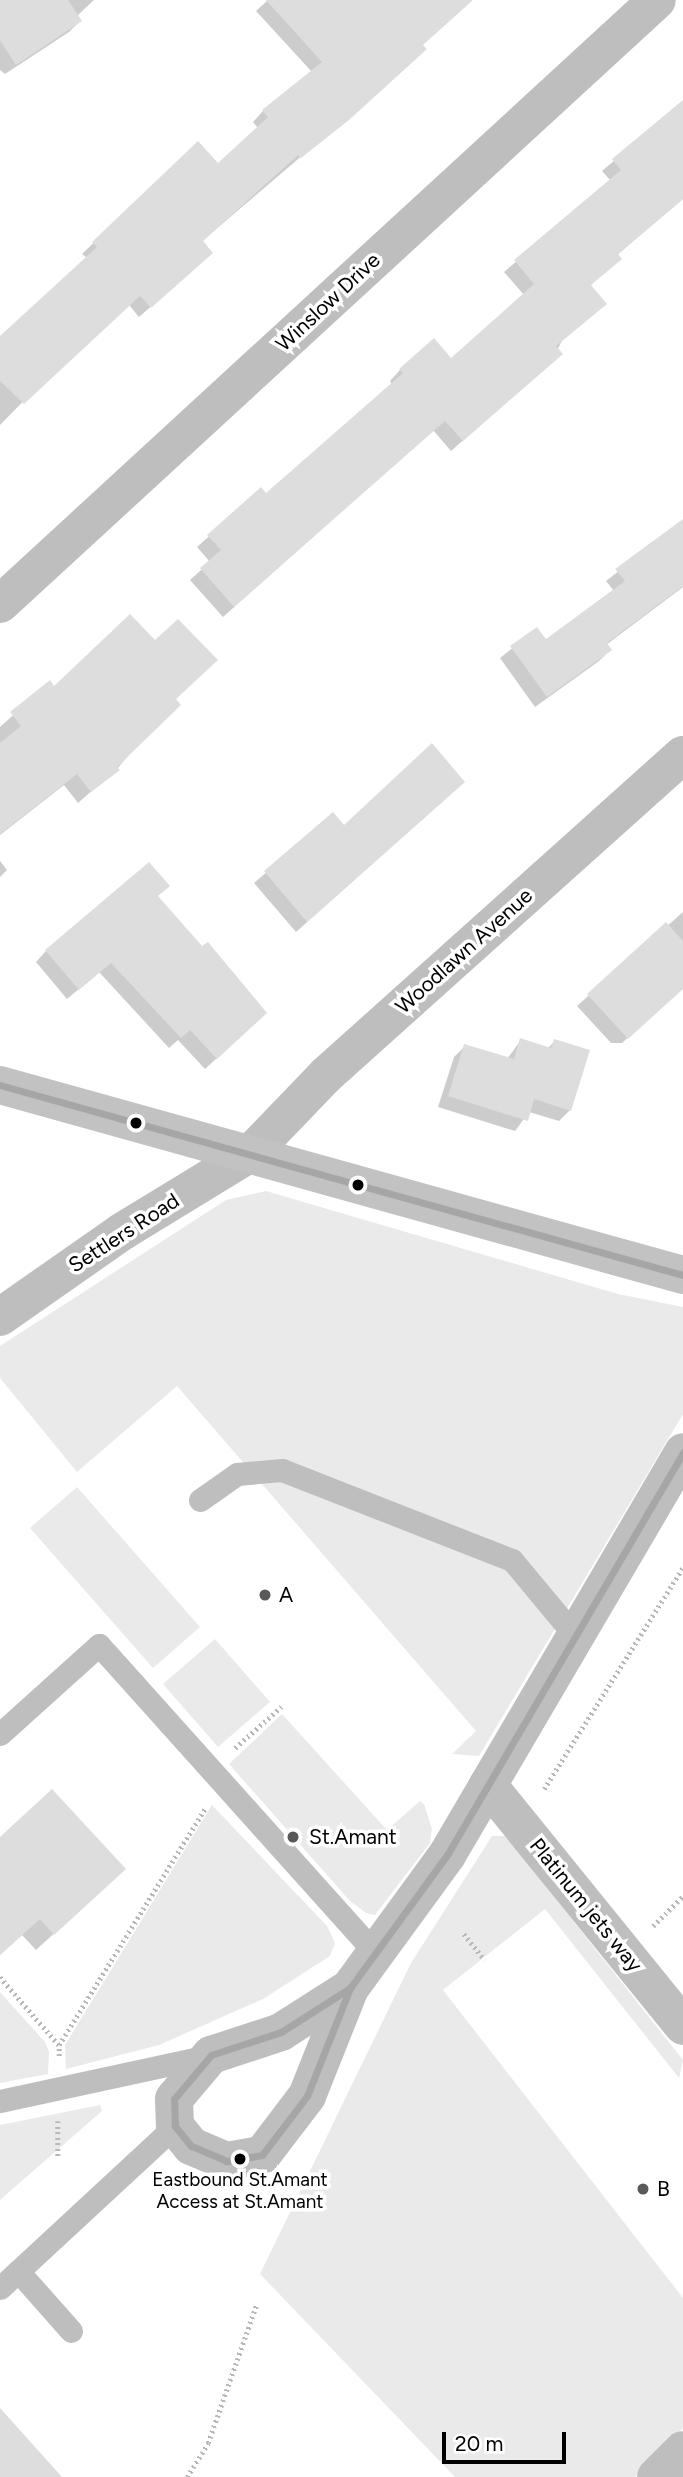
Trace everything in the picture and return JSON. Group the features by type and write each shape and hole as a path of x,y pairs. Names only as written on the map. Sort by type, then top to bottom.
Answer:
{"street":[{"name":"Winslow Drive","path":"0,604 657,0"},
{"name":"Woodlawn Avenue","path":"251,1153 326,1075 683,755"},
{"path":"0,1085 683,1275"},
{"name":"Settlers Road","path":"0,1317 122,1231 251,1153"},
{"path":"350,1988 281,2032 211,2055 174,2099 175,2126 191,2147 227,2161 262,2155 307,2096 350,1988 377,1955 447,1855 683,1452"},
{"name":"Platinum jets way","path":"488,1785 522,1823 683,2026"},
{"path":"656,2477 683,2450"}],"lane":[{"path":"200,1500 237,1474 282,1470 512,1560 576,1637"},
{"path":"0,1734 99,1646 377,1955"},
{"path":"0,2101 211,2055"},
{"path":"0,2288 175,2126"},
{"path":"18,2271 71,2330"}],"path":[{"path":"522,1823 683,1567"},
{"path":"58,2159 59,2045 216,1776 281,1707"},
{"path":"464,1934 485,1961"},
{"path":"0,1977 59,2045"},
{"path":"187,2477 208,2443 257,2303"}],"shaded area":[{"path":"266,1191 618,1294 683,1307 683,1414 479,1756 452,1754 476,1731 177,1386 77,1472 0,1378 0,1346 226,1200"},
{"path":"77,1487 200,1627 153,1668 30,1528"},
{"path":"215,1639 270,1702 218,1747 163,1684"},
{"path":"282,1714 387,1830 420,1801 424,1804 432,1829 430,1843 375,1915 366,1913 350,1901 229,1764"},
{"path":"212,1805 327,1926 335,1943 330,1956 263,1999 159,2045 66,2069 65,2045"},
{"path":"492,1836 506,1836 683,2060 679,2078 545,1909 443,1990 683,2298 683,2428 635,2477 455,2477 260,2274 411,1963"},
{"path":"0,1992 45,2042 49,2052 48,2074 0,2083"},
{"path":"100,2105 102,2111 0,2200 0,2125"}],"building":[{"path":"0,0 68,0 82,21 16,65 0,40"},
{"path":"266,0 473,0 423,45 427,49 349,120 301,158 298,155 203,241 213,253 151,308 140,296 24,404 0,381 0,336 97,247 92,242 198,141 218,163 268,117 262,110 322,62"},
{"path":"683,100 683,199 618,254 622,259 591,285 607,304 556,346 563,354 463,441 445,421 234,607 200,568 221,550 207,535 261,487 266,493 403,373 399,369 434,338 451,358 534,284 514,260 621,170 612,159"},
{"path":"683,519 683,586 607,643 612,650 547,697 510,646 537,627 546,639 625,581 615,569"},
{"path":"130,614 155,640 178,619 218,660 176,699 181,705 117,767 120,770 91,792 77,774 0,834 0,743 21,726 10,712 50,680 54,686"},
{"path":"432,743 465,782 307,922 264,871 333,812 344,825"},
{"path":"149,862 170,886 158,896 202,946 208,942 267,1013 217,1059 190,1030 181,1038 111,963 79,990 45,950"},
{"path":"666,922 683,941 683,989 628,1039 587,994"},
{"path":"520,1038 551,1048 554,1039 590,1050 571,1111 534,1099 528,1121 448,1096 464,1044 514,1059"},
{"path":"52,1789 126,1869 54,1935 40,1919 0,1955 0,1837"},
{"path":"0,2408 62,2477 0,2477"}],"transit line":[{"path":"0,1085 683,1275"},
{"path":"350,1988 447,1855 683,1452"},
{"path":"350,1988 307,2096 262,2155 227,2161 191,2146 175,2126 174,2099 211,2055 281,2032 350,1988"}],"place":[{"name":"A","path":"265,1595"},
{"name":"St.Amant","path":"293,1837"},
{"name":"Eastbound St.Amant Access at St.Amant","path":"240,2159"},
{"name":"B","path":"643,2189"}]}
